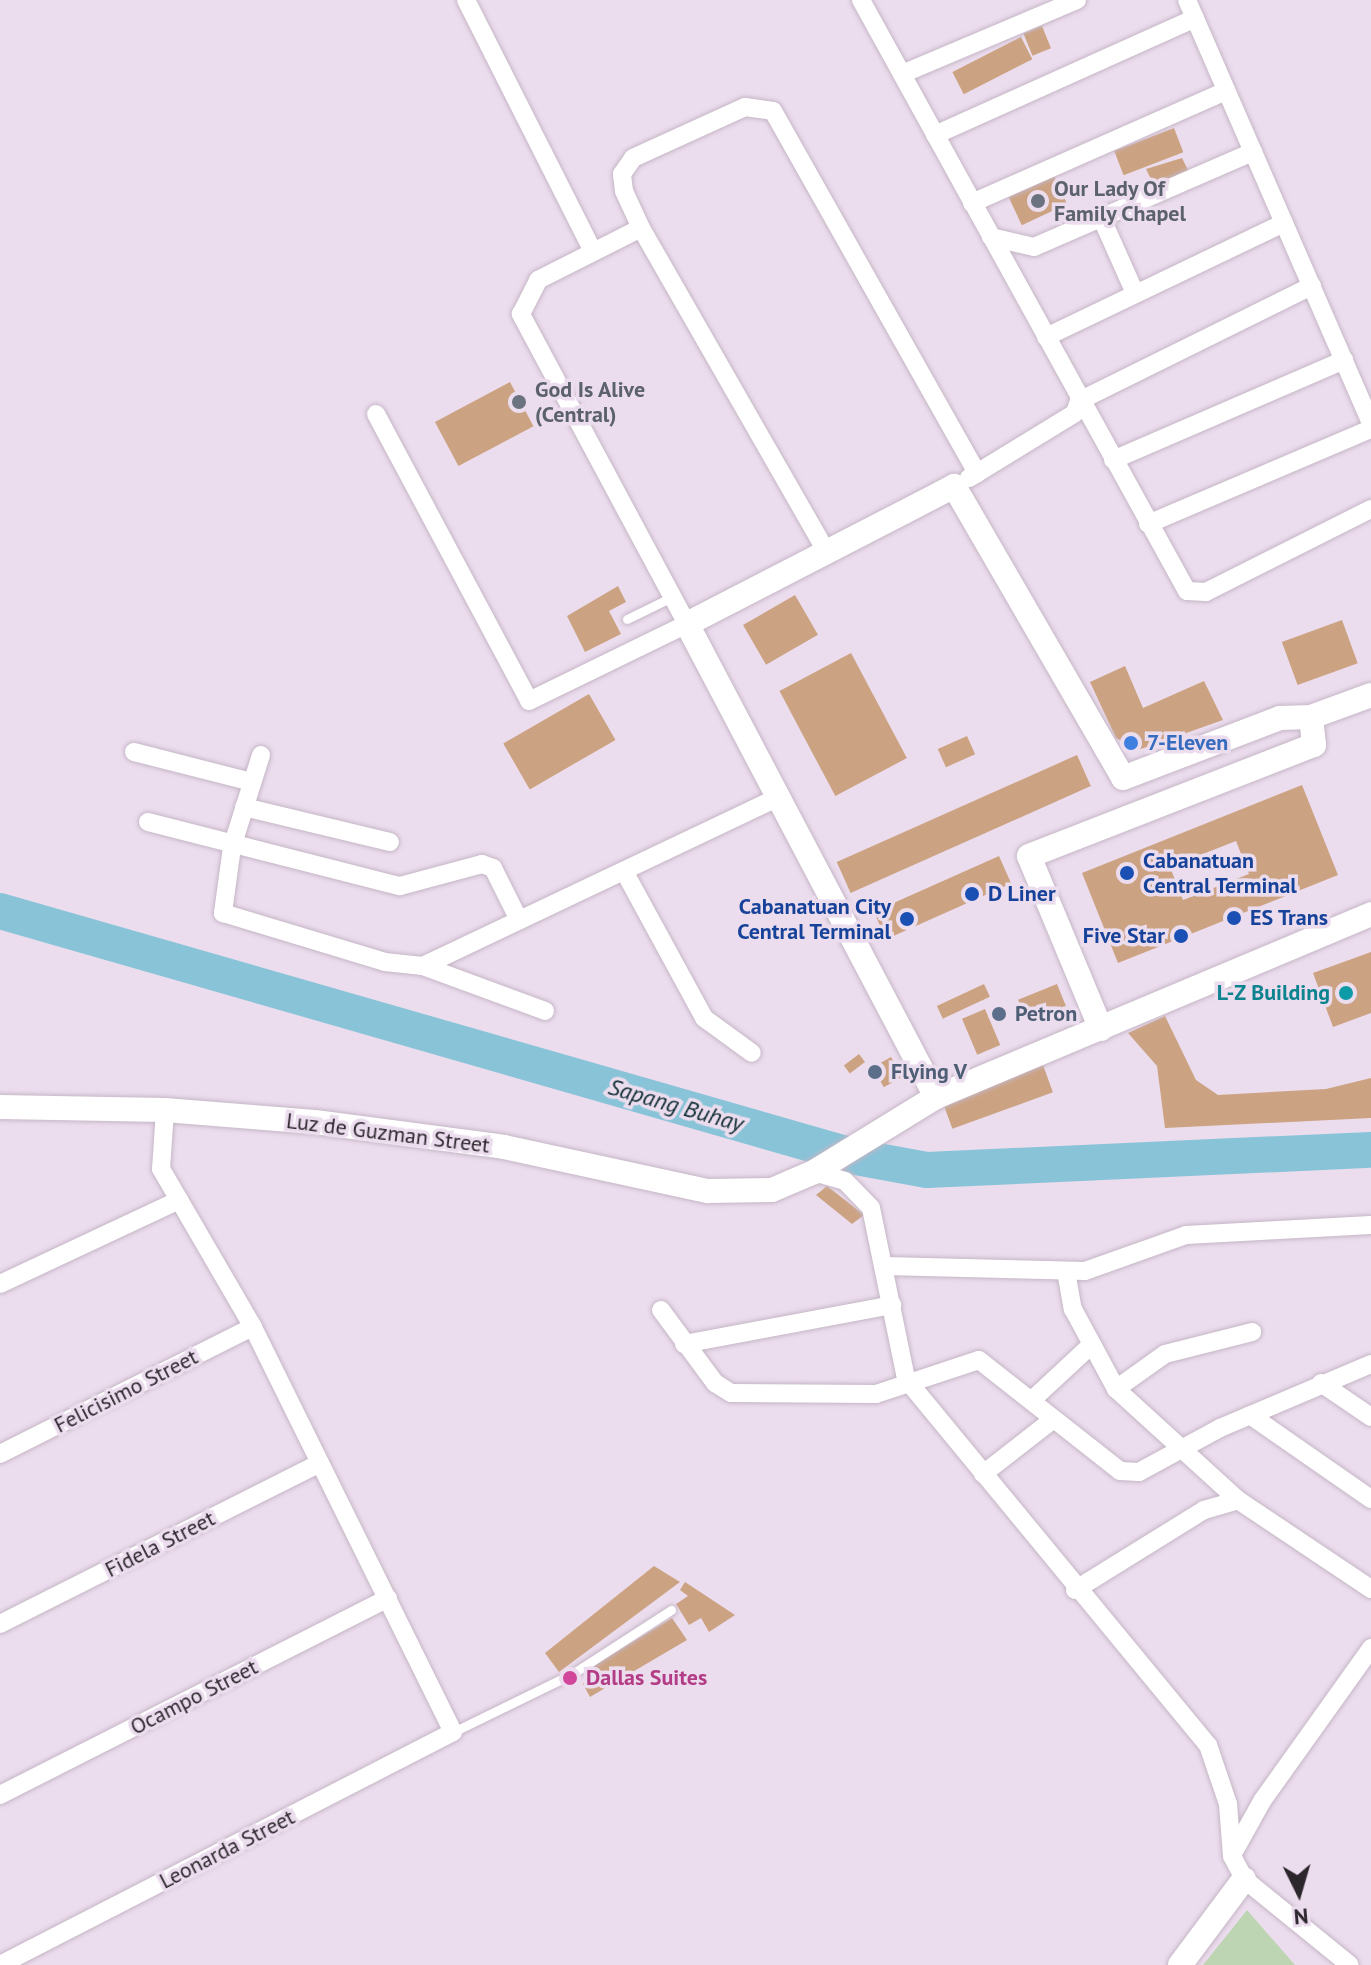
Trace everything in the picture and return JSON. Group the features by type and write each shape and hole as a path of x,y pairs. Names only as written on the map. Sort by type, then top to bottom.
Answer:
{"street":[{"path":"466,0 593,251"},
{"path":"902,74 1077,0"},
{"path":"1187,0 1371,423"},
{"path":"866,1 902,74 1079,401 1187,591 1206,592 1371,509"},
{"path":"935,135 1195,18"},
{"path":"972,203 1226,91"},
{"path":"826,551 641,228 624,191 622,174 633,158 745,107 773,111 977,473"},
{"path":"991,237 1034,247 1253,152"},
{"path":"1102,219 1135,293"},
{"path":"1046,337 1284,223"},
{"path":"641,228 538,280 525,295 524,329 781,796 936,1097"},
{"path":"376,414 529,701 687,624 954,486 1075,413 1079,401 1312,286"},
{"path":"1113,460 1344,360"},
{"path":"1148,524 1371,429"},
{"path":"954,486 1123,778 1280,718 1311,717 1370,700"},
{"path":"1101,1029 1029,856 1314,745 1311,717"},
{"path":"134,752 252,782"},
{"path":"261,755 232,847 223,913 385,962 423,966 545,1011"},
{"path":"423,966 781,796"},
{"path":"244,807 390,842"},
{"path":"148,822 232,847 400,886 482,864 493,868 519,920"},
{"path":"624,871 704,1018 752,1053"},
{"path":"821,1168 896,1126 936,1097 1371,914"},
{"name":"Luz de Guzman Street","path":"0,1107 165,1110 504,1147 708,1191 772,1190 821,1168"},
{"path":"165,1110 161,1169 253,1327 453,1732"},
{"path":"821,1168 845,1181 871,1208 906,1379 1075,1590 1208,1745 1228,1804 1232,1856 1244,1879 1350,1965"},
{"path":"0,1284 179,1200"},
{"path":"885,1266 1085,1271 1186,1235 1371,1225"},
{"path":"1066,1271 1068,1295 1089,1347 1116,1389 1238,1500 1371,1589"},
{"path":"684,1344 892,1305"},
{"path":"661,1310 684,1344 731,1393 876,1394 906,1379 979,1360 1032,1400 1051,1421 1120,1471 1139,1472 1250,1415 1371,1364"},
{"name":"Felicisimo Street","path":"0,1454 253,1327"},
{"path":"1116,1389 1165,1354 1252,1332"},
{"path":"1032,1400 1089,1347"},
{"path":"1321,1383 1371,1417"},
{"path":"1250,1415 1371,1499"},
{"path":"983,1474 1051,1421"},
{"name":"Fidela Street","path":"0,1624 320,1463"},
{"path":"1075,1590 1204,1510 1238,1500"},
{"name":"Ocampo Street","path":"0,1795 388,1598"},
{"path":"1232,1856 1262,1801 1371,1648"},
{"name":"Leonarda Street","path":"0,1965 453,1732"},
{"path":"1180,1965 1244,1879"}],"lane":[{"path":"627,619 672,597"},
{"path":"453,1732 572,1674 671,1610"}],"green space":[{"path":"1247,1910 1295,1965 1203,1965"}],"building":[{"path":"1042,26 1051,48 1032,56 1023,33"},
{"path":"1021,37 1032,59 964,94 952,72"},
{"path":"1174,128 1183,152 1124,175 1114,151"},
{"path":"1182,158 1191,176 1157,192 1146,169"},
{"path":"1054,176 1067,204 1022,225 1009,197"},
{"path":"510,382 533,426 458,466 435,422"},
{"path":"618,586 626,602 609,611 621,634 585,652 567,616"},
{"path":"795,595 818,635 766,665 743,625"},
{"path":"1342,620 1358,663 1298,685 1282,642"},
{"path":"851,653 907,758 835,796 779,691"},
{"path":"1125,666 1143,708 1204,681 1223,720 1138,750 1116,738 1090,682"},
{"path":"589,694 616,740 530,789 503,744"},
{"path":"967,736 975,754 946,767 938,749"},
{"path":"1077,755 1091,786 851,893 837,862"},
{"name":"Cabanatuan Central Terminal","path":"1302,785 1338,875 1118,963 1082,873","holes":["1236,841 1249,874 1183,900 1170,867"]},
{"path":"999,856 1011,883 886,939 874,912"},
{"name":"L-Z Building","path":"1371,952 1371,1013 1333,1027 1313,973"},
{"path":"984,984 990,997 943,1019 937,1006"},
{"path":"1057,984 1066,1006 1027,1022 1018,1000"},
{"path":"985,1009 1000,1045 977,1055 962,1019"},
{"path":"1165,1016 1196,1080 1218,1095 1326,1089 1371,1078 1371,1118 1165,1128 1157,1066 1128,1033"},
{"path":"859,1054 865,1062 850,1073 844,1065"},
{"path":"891,1057 902,1077 884,1087 873,1067"},
{"path":"1043,1065 1053,1092 952,1129 942,1102"},
{"path":"827,1186 864,1215 852,1224 816,1195"},
{"path":"654,1566 680,1582 559,1672 545,1653"},
{"path":"685,1582 735,1615 709,1632 701,1618 689,1625 676,1604 688,1596 680,1590"},
{"path":"672,1618 687,1640 590,1697 583,1684 593,1666"}],"waterway":[{"name":"Sapang Buhay","path":"0,911 856,1157 927,1170 1371,1150"}],"place":[{"name":"Our Lady Of Family Chapel","path":"1038,201"},
{"name":"God Is Alive (Central)","path":"519,402"},
{"name":"7-Eleven","path":"1131,743"},
{"name":"Cabanatuan Central Terminal","path":"1127,873"},
{"name":"D Liner","path":"972,894"},
{"name":"ES Trans","path":"1234,918"},
{"name":"Cabanatuan City Central Terminal","path":"907,919"},
{"name":"Five Star","path":"1181,936"},
{"name":"L-Z Building","path":"1346,993"},
{"name":"Petron","path":"999,1014"},
{"name":"Flying V","path":"875,1072"},
{"name":"Dallas Suites","path":"570,1678"}]}
